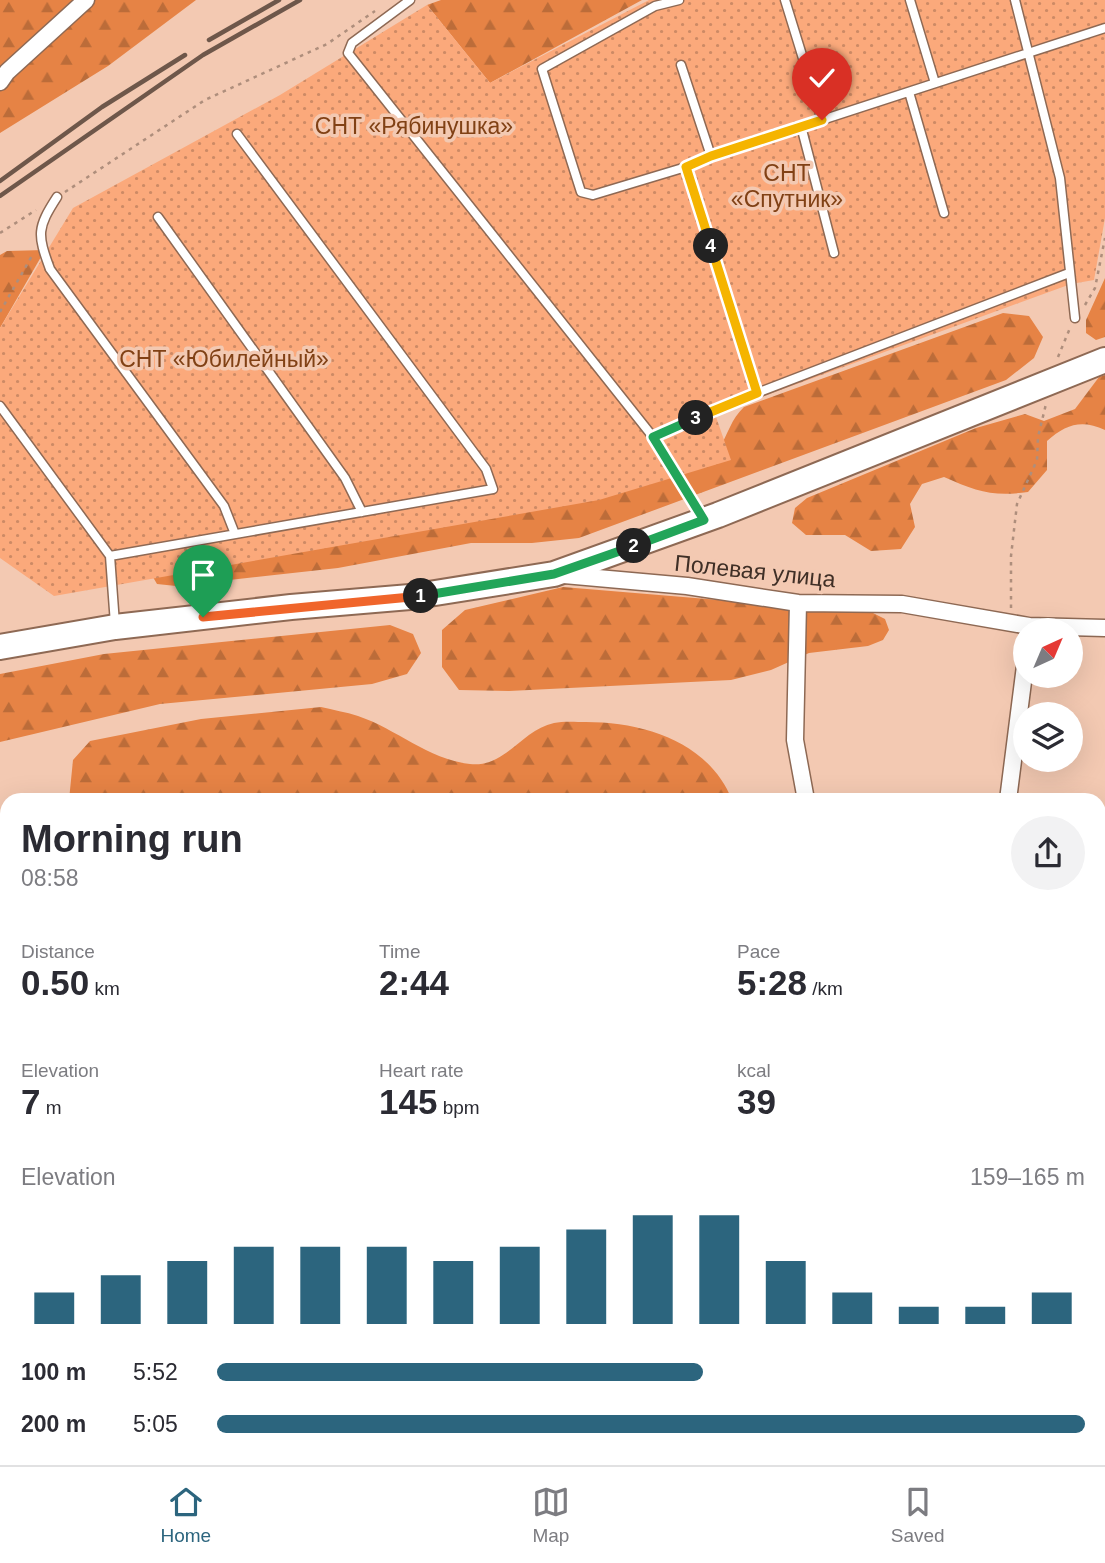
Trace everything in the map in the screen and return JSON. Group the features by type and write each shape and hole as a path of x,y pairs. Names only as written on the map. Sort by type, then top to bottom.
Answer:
{"main road":[{"path":"0,647 115,627 290,607 411,597 554,574 704,520 1105,360"}],"street":[{"path":"0,82 7,72 86,0"},
{"name":"Полевая улица","path":"554,574 687,586 798,603 902,604 1013,622"},
{"path":"798,603 795,740 805,793"},
{"name":"Полевая улица","path":"1083,628 1105,628"},
{"path":"1009,793 1022,688"}],"lane":[{"path":"410,0 352,43 348,54 653,437 704,520"},
{"path":"679,0 655,6 542,69 581,192 593,195 686,167 802,126 1105,29"},
{"path":"785,0 822,120"},
{"path":"910,0 935,83"},
{"path":"1015,0 1060,178 1075,318"},
{"path":"681,65 711,156"},
{"path":"909,92 944,213"},
{"path":"802,126 834,253"},
{"path":"110,555 493,489 486,469 237,134"},
{"path":"686,167 757,393"},
{"path":"57,197 41,223 40,242 50,269 224,506 235,534"},
{"path":"158,217 345,478 362,512"},
{"path":"653,437 757,393 1069,273"},
{"path":"0,406 110,555 115,627"}],"path":[{"path":"0,233 205,100 327,44 359,19 380,8"},
{"path":"0,312 40,242"},
{"path":"1009,620 1017,504 1037,460 1038,437 1052,382"}],"green space":[{"path":"0,0 196,0 108,66 0,133"},
{"path":"441,0 642,0 490,83 427,5"},
{"path":"649,0 1105,0 1105,218 1094,280 1071,284 715,414 731,460 599,500 54,596 0,558 0,328 73,208 280,95 427,5 490,83"},
{"path":"45,250 0,328 0,255 7,251"},
{"path":"1105,278 1105,337 1096,340 1086,333 1086,320"},
{"path":"1003,313 1029,316 1043,337 1034,358 1006,380 579,538 532,543 471,543 338,568 176,586 157,584 150,572 719,449 744,407"},
{"path":"1105,375 1105,430 1082,424 1068,427 1054,435 1047,441 1047,470 1028,492 984,492 944,477 922,484 910,504 915,527 901,549 871,551 845,535 806,535 792,523 795,508 807,498 976,428 1025,414 1044,421 1075,409 1099,377"},
{"path":"563,587 873,613 885,619 889,630 883,640 868,646 809,653 771,670 731,680 509,691 459,690 442,667 442,630 465,610"},
{"path":"390,625 413,634 421,653 407,674 372,684 160,704 0,742 0,674 104,654"},
{"path":"321,707 358,716 440,756 470,764 483,764 494,760 532,733 554,723 586,722 630,726 652,731 691,750 708,763 728,793 70,793 73,760 90,741 201,719"}],"railway":[{"path":"209,40 279,0"},
{"path":"0,196 203,55 300,0"},
{"path":"0,181 102,107 185,55"}],"route":[{"path":"203,617 411,597 508,583 554,574 704,520 653,437 757,393 686,167 711,156 822,120"}],"park label":[{"name":"СНТ «Рябинушка»","path":"414,126"},
{"name":"СНТ «Спутник»","path":"787,186"},
{"name":"СНТ «Юбилейный»","path":"224,359"}]}
